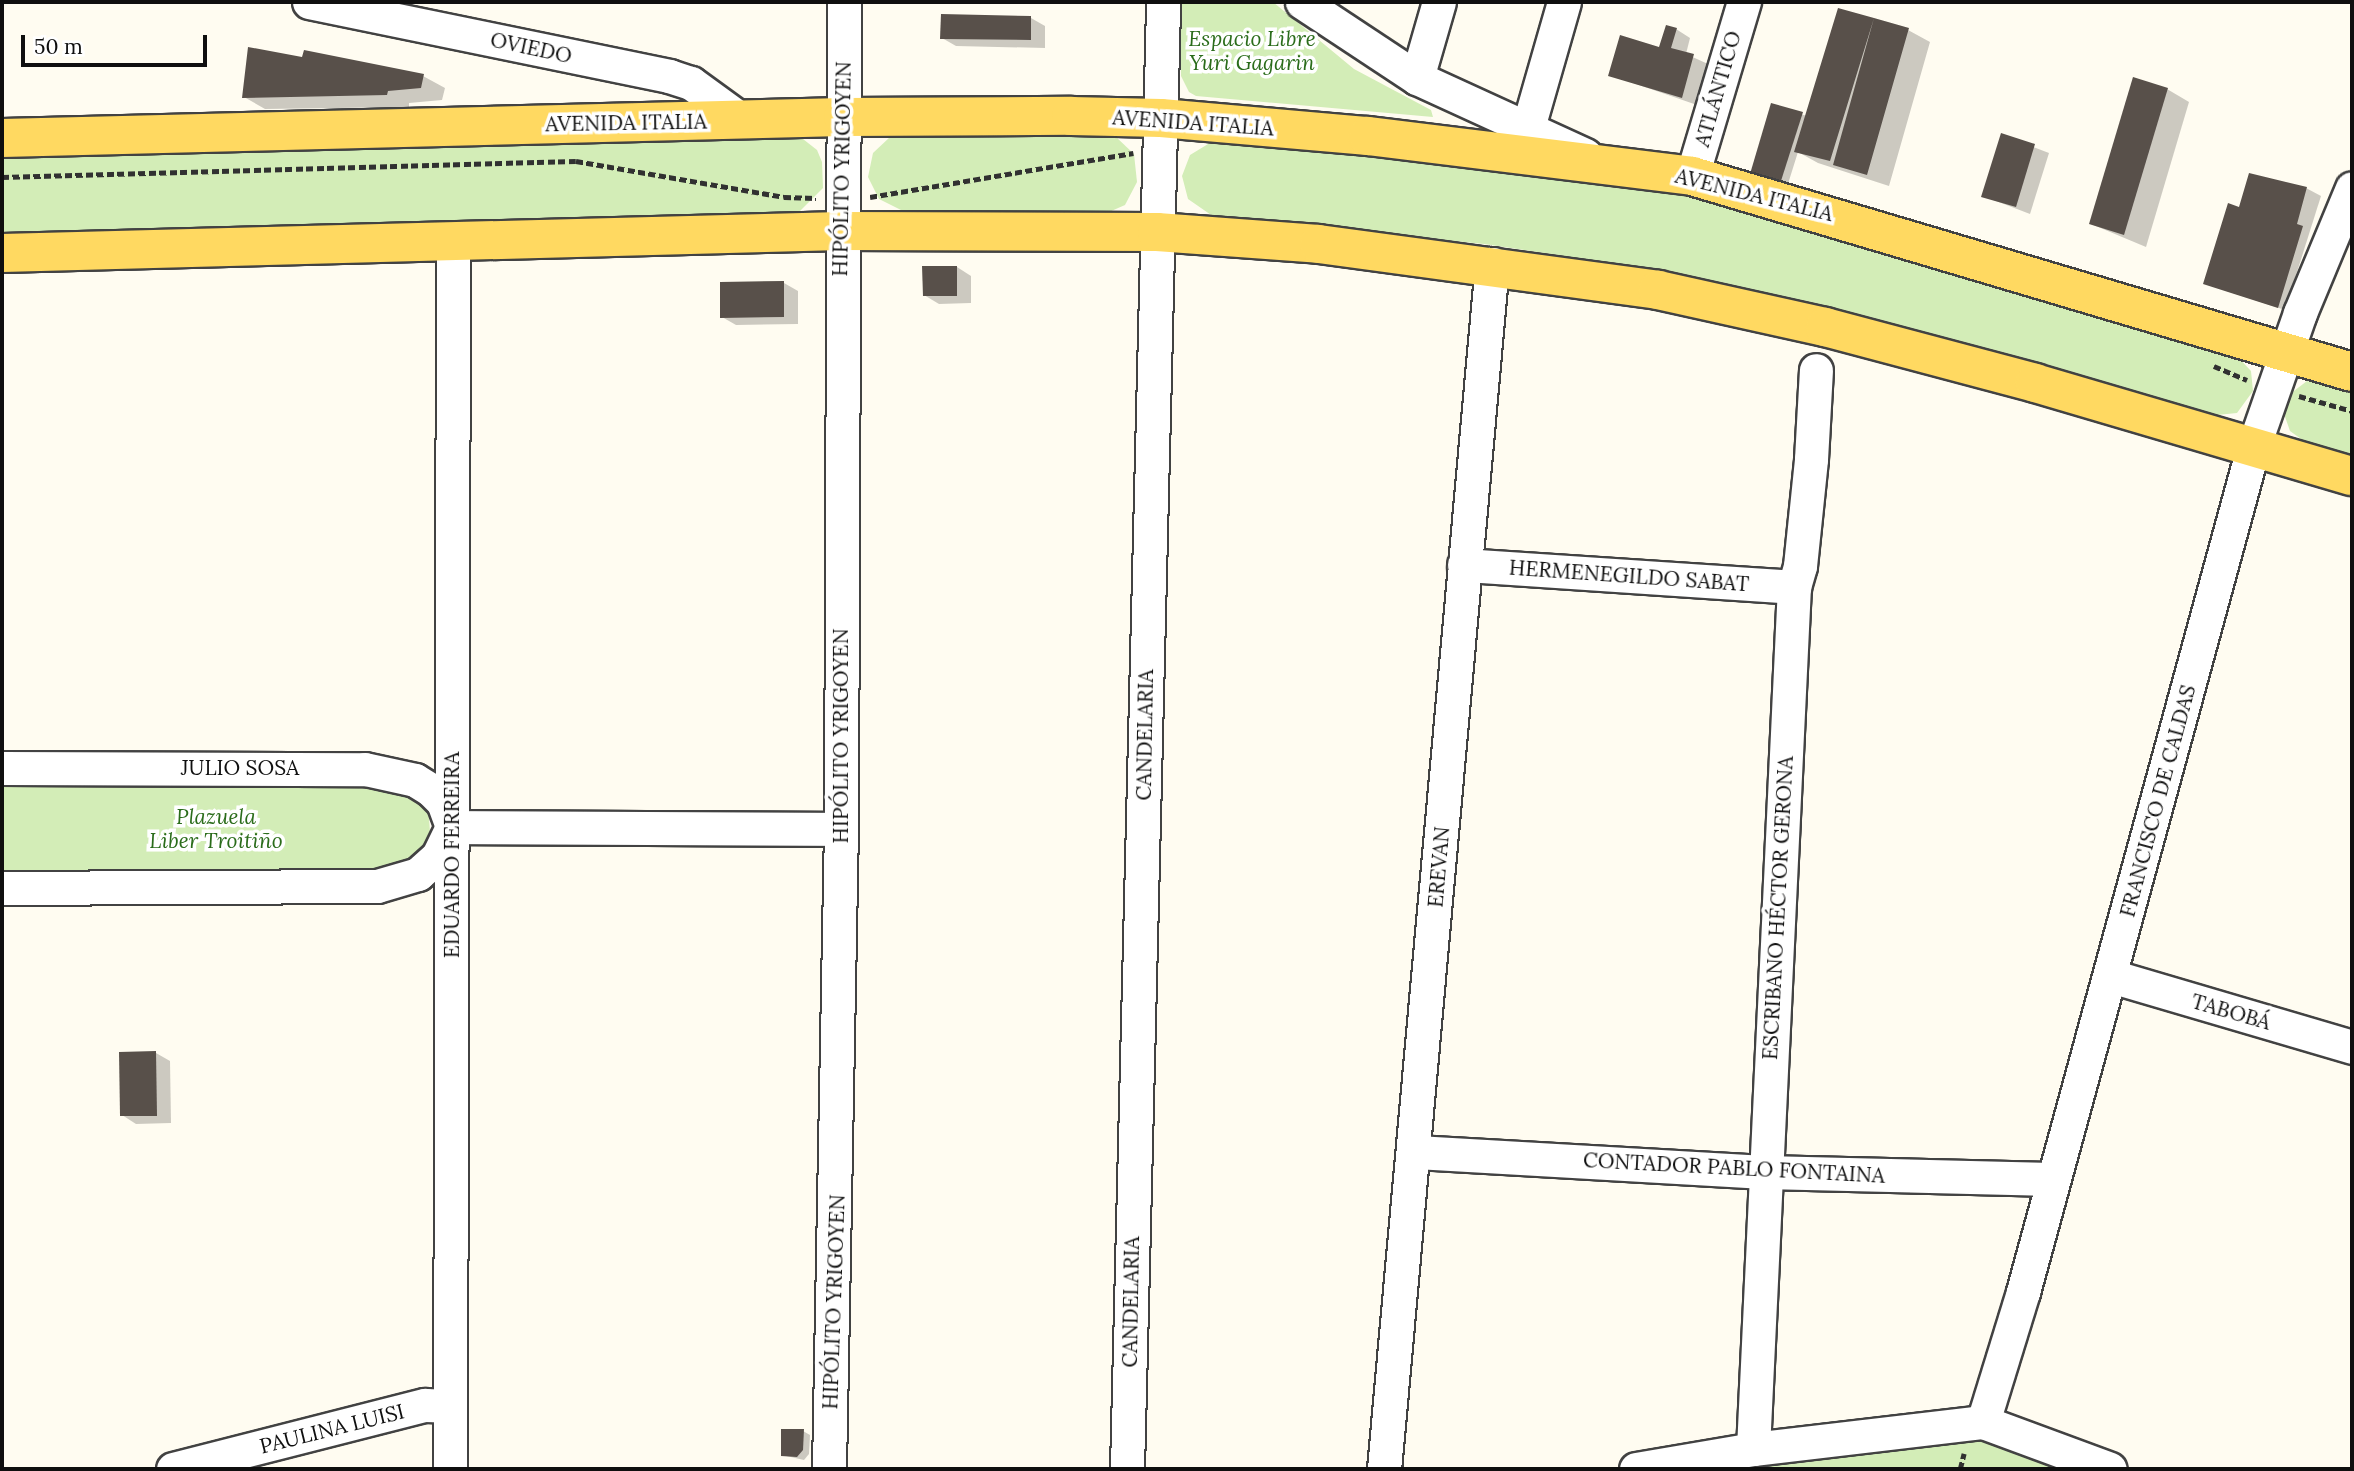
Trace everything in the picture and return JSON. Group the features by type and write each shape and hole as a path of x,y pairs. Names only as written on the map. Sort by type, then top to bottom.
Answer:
{"main road":[{"name":"AVENIDA ITALIA","path":"2,138 843,117 1161,118 1368,136 1692,176 2352,372"},
{"path":"2,253 841,232 1157,232 1492,264 1658,290 1825,327 2352,475"}],"street":[{"name":"OVIEDO","path":"309,2 669,76 691,83 742,120"},
{"name":"HIPÓLITO YRIGOYEN","path":"829,1469 841,829 841,232 844,2"},
{"name":"CANDELARIA","path":"1127,1469 1163,2"},
{"path":"1302,2 1417,78 1527,131 1606,164"},
{"path":"1417,78 1439,2"},
{"path":"1527,131 1564,2"},
{"name":"ATLÁNTICO","path":"1692,176 1744,2"},
{"name":"FRANCISCO DE CALDAS","path":"1983,1422 2110,976 2253,448 2286,353 2352,188"},
{"name":"EDUARDO FERREIRA","path":"450,1469 453,240"},
{"name":"EREVAN","path":"1384,1469 1416,1152 1464,565 1492,264"},
{"name":"ESCRIBANO HÉCTOR GERONA","path":"1753,1449 1794,587 1800,566 1811,459 1816,369"},
{"name":"HERMENEGILDO SABAT","path":"1464,565 1794,587"},
{"name":"JULIO SOSA","path":"2,768 365,768 415,780 431,790 443,802 452,827"},
{"path":"2,888 377,886 418,874 438,856 452,827 841,829"},
{"name":"TABOBÁ","path":"2110,976 2352,1048"},
{"name":"CONTADOR PABLO FONTAINA","path":"1416,1152 1765,1171 2052,1179"},
{"name":"PAULINA LUISI","path":"173,1469 425,1405 450,1406"},
{"path":"1636,1469 1753,1449 1983,1422 2110,1469"}],"green space":[{"name":"Espacio Libre Yuri Gagarin","path":"1180,2 1273,2 1354,69 1431,110 1433,117 1196,96 1189,92 1181,76"},
{"path":"901,134 1103,134 1116,137 1134,154 1137,182 1125,205 1109,212 903,211 879,199 868,177 873,153 890,137"},
{"path":"782,135 803,139 817,150 822,162 823,188 799,212 2,234 2,159"},
{"path":"1213,141 1410,157 1688,193 2236,355 2251,371 2253,391 2237,413 2217,415 1836,311 1604,262 1484,244 1214,217 1188,199 1182,176 1190,155"},
{"path":"2307,381 2352,390 2352,456 2308,444 2290,431 2283,411 2286,397"},
{"name":"Plazuela Liber Troitiño","path":"2,781 397,781 428,805 430,832 420,861 402,876 2,879"},
{"path":"1982,1434 2077,1469 1699,1469"}],"building":[{"path":"1838,8 1874,18 1830,161 1794,152"},
{"path":"941,14 1031,16 1031,40 940,39"},
{"path":"1874,18 1909,28 1867,175 1833,165"},
{"path":"1666,25 1677,28 1671,48 1694,54 1682,98 1608,76 1620,35 1659,47"},
{"path":"248,47 302,57 304,50 424,74 421,88 388,91 387,95 242,98"},
{"path":"2133,77 2168,88 2124,235 2089,224"},
{"path":"1771,103 1803,112 1780,184 1750,174"},
{"path":"2001,133 2035,144 2016,207 1981,197"},
{"path":"2249,173 2307,187 2297,224 2303,226 2278,308 2203,284 2228,203 2239,207"},
{"path":"922,266 957,266 957,296 923,296"},
{"path":"784,281 784,317 720,318 720,282"},
{"path":"156,1051 157,1116 120,1116 119,1052"},
{"path":"781,1429 804,1429 803,1450 797,1457 781,1456"}]}
